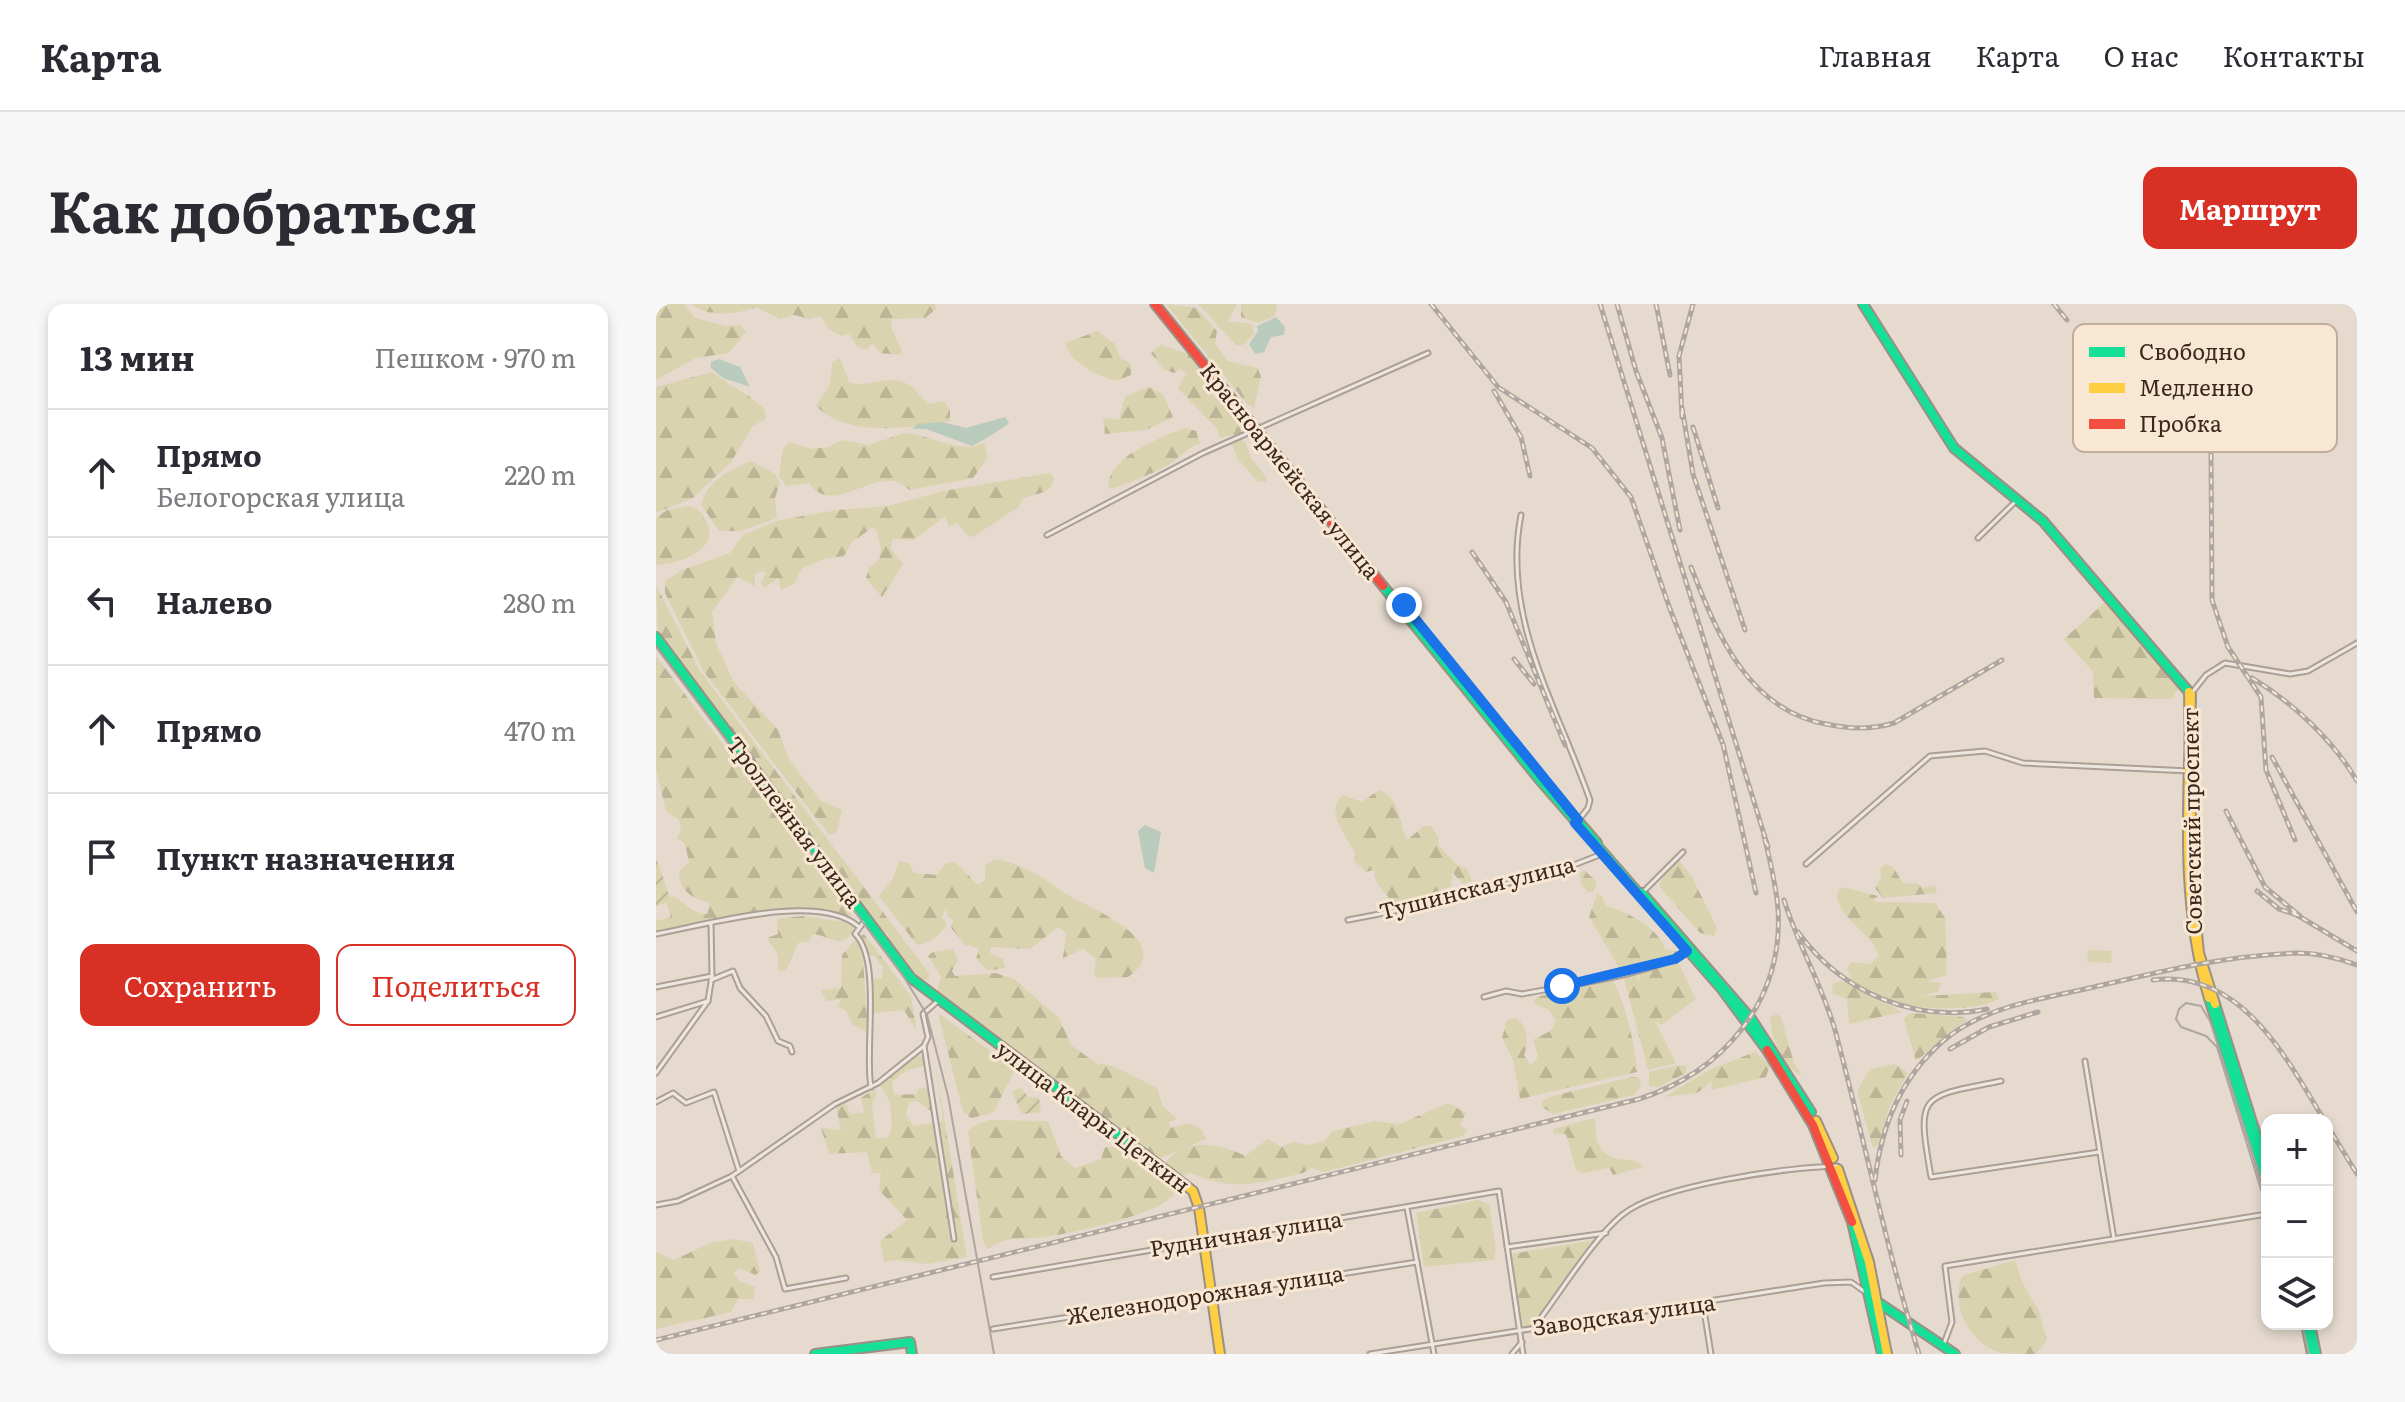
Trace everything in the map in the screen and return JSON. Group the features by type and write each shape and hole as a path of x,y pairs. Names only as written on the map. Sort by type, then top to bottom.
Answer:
{"main road":[{"name":"Красноармейская улица","path":"1158,304 1576,822 1761,1041 1808,1115 1835,1166"},
{"path":"1863,304 1943,434 1979,471 2043,521 2191,694"},
{"name":"Троллейная улица","path":"656,637 911,978 939,1000"},
{"name":"Советский проспект","path":"2191,694 2188,705 2192,882 2201,961 2261,1151"},
{"name":"Советский проспект","path":"2190,771 2188,895 2196,962 2261,1165"},
{"name":"Красноармейская улица","path":"1603,853 1755,1024 1802,1096 1835,1166 1876,1300 1885,1354"},
{"name":"улица Клары Цеткин","path":"939,1000 1190,1188 1198,1200 1220,1354"},
{"path":"1876,1300 1955,1354"},
{"path":"2309,1330 2314,1354"},
{"path":"818,1354 910,1342 912,1354"}],"street":[{"path":"1047,535 1076,517 1258,428 1428,353"},
{"path":"1978,538 2017,500"},
{"path":"1521,515 1515,561 1518,602 1529,645 1590,800 1576,822"},
{"path":"2191,694 2206,675 2225,663 2290,674 2308,671 2357,643"},
{"path":"1806,864 1930,756 1985,751 2023,763 2190,771"},
{"path":"1642,894 1683,852"},
{"name":"Тушинская улица","path":"1348,920 1421,906 1566,868 1603,853"},
{"path":"656,934 800,911 842,915 859,927"},
{"path":"866,919 855,934 864,946 872,1015 871,1087"},
{"path":"656,1073 708,1001 711,924"},
{"path":"1484,997 1506,991 1522,994 1626,973 1675,959 1687,951"},
{"path":"656,987 711,978 729,970 734,972 738,985 766,1016 778,1041 790,1046 792,1052"},
{"path":"656,1205 678,1201 732,1176 835,1104 871,1087 924,1046 928,1037 923,1014 939,1000"},
{"path":"656,1017 708,1001"},
{"path":"924,1046 954,1239"},
{"path":"2085,1061 2114,1239"},
{"path":"2001,1081 1942,1093 1928,1102 1924,1109 1923,1129 1931,1177 2099,1152"},
{"path":"656,1102 673,1093 686,1103 714,1092 739,1171"},
{"path":"1534,1327 1606,1233 1633,1207 1680,1192 1789,1168 1835,1166"},
{"path":"732,1176 776,1257 785,1289 846,1278"},
{"name":"Рудничная улица","path":"993,1277 1499,1191 1507,1247"},
{"path":"1407,1208 1434,1354"},
{"path":"1943,1346 1952,1322 1945,1266 2261,1215"},
{"path":"1523,1354 1507,1247 1606,1233"},
{"name":"Железнодорожная улица","path":"993,1329 1417,1262"},
{"name":"Заводская улица","path":"1370,1354 1846,1281 1876,1300"},
{"path":"1703,1304 1711,1354"},
{"path":"1512,1354 1522,1342"}],"green space":[{"path":"656,304 684,304 695,318 726,326 741,325 746,332 729,353 696,358 656,380"},
{"path":"692,304 935,304 936,309 925,318 892,319 891,327 902,351 899,355 880,353 873,343 866,350 857,346 849,334 841,336 829,329 820,316 810,319 794,315 780,319 756,307 732,313 714,313"},
{"path":"1166,304 1197,308 1217,331 1215,343 1227,361 1258,368 1261,377 1254,408 1247,404"},
{"path":"1198,304 1237,304 1228,321 1252,324 1254,334 1243,345 1236,345"},
{"path":"1241,304 1277,304 1275,316 1258,323 1241,317"},
{"path":"1097,331 1114,343 1121,359 1131,363 1131,375 1119,380 1105,377 1087,369 1067,350 1066,343"},
{"path":"1161,345 1193,355 1207,374 1206,384 1213,395 1241,425 1241,433 1220,438 1217,429 1178,388 1186,373 1180,369 1174,373 1163,369 1151,353"},
{"path":"840,358 849,382 901,381 928,404 944,401 950,410 950,421 879,428 861,427 829,416 816,406 830,385 832,362"},
{"path":"712,372 759,404 765,410 766,419 753,426 731,462 693,498 656,513 656,387"},
{"path":"1148,387 1163,394 1173,417 1146,430 1105,434 1103,418 1119,420 1125,397"},
{"path":"1185,428 1196,431 1200,444 1164,468 1109,489 1110,478 1125,458"},
{"path":"904,433 965,447 984,443 988,457 973,478 910,490 896,482 882,481 837,495 827,495 818,492 809,483 786,486 779,476 783,449 789,442 811,449 829,447 841,440 869,445"},
{"path":"1238,439 1245,442 1266,482 1257,481 1237,458 1232,444"},
{"path":"752,461 775,474 780,483 775,498 777,518 741,531 719,531 702,506 707,490 720,478"},
{"path":"1050,473 1054,478 1050,488 1024,498 1018,507 973,537 968,536 957,523 949,527 945,516 914,540 892,539 891,549 903,564 882,597 866,578 869,568 879,560 881,548 876,529 872,528 852,542 844,556 825,559 803,568 795,582 781,590 778,578 764,588 761,583 766,573 763,571 755,574 755,586 737,577 712,612 716,643 733,681 778,730 789,759 820,800 842,810 837,832 829,835 704,672 665,593 665,581 682,570 730,553 743,535 776,521 837,510 888,506 943,491"},
{"path":"688,506 695,508 705,519 709,533 707,542 695,554 656,565 656,518 667,510"},
{"path":"656,585 700,671 929,973 929,980 919,981 899,960 888,934 877,929 658,638"},
{"path":"2105,602 2179,687 2172,699 2094,698 2093,672 2064,639"},
{"path":"656,656 852,918 830,911 782,910 656,932 656,921 671,917 667,904 672,896 701,913 707,914 710,906 708,902 692,896 681,883 679,871 689,862 685,844 677,838 681,830 679,820 666,811 656,769"},
{"path":"1379,790 1392,799 1407,840 1424,826 1431,826 1438,836 1439,846 1456,864 1467,869 1472,881 1463,884 1452,872 1451,886 1432,894 1425,903 1393,903 1377,883 1374,870 1366,872 1354,861 1355,853 1342,831 1335,808 1343,795 1362,802"},
{"path":"656,857 671,901 656,906"},
{"path":"995,859 1031,871 1123,926 1143,950 1141,963 1128,977 1098,978 1094,974 1096,959 1083,949 1063,958 1066,933 1058,927 1030,949 991,947 990,953 1003,959 1005,968 988,971 976,959 979,948 965,945 951,928 953,920 948,917 946,908 942,917 947,924 942,932 931,941 917,945 879,896 892,880 899,861 909,863 914,873 937,875 946,863 955,862 978,885 985,880 985,865"},
{"path":"1679,860 1692,877 1717,928 1714,936 1700,933 1659,886 1667,869"},
{"path":"1885,864 1893,867 1903,883 1918,884 1923,888 1935,885 1937,893 1883,898 1875,888 1881,879 1880,869"},
{"path":"1584,870 1597,882 1593,892 1588,892 1581,884 1580,874"},
{"path":"1843,887 1878,896 1873,900 1877,902 1935,903 1945,918 1947,975 1928,981 1941,983 1938,992 1921,996 1996,992 1999,999 1984,1005 1939,1008 1915,1006 1870,994 1855,983 1847,969 1851,962 1870,964 1879,956 1869,939 1841,909 1838,891"},
{"path":"1597,894 1602,896 1606,906 1632,916 1649,927 1665,949 1676,951 1677,956 1620,969 1589,917"},
{"path":"802,916 853,923 856,927 841,941 813,934 810,941 798,943 786,971 778,970 778,955 767,938 778,934 777,919"},
{"path":"864,934 911,996 917,1031 904,1010 873,1013 871,980 882,978 883,967 874,956 867,955 861,936"},
{"path":"854,941 862,945 868,1033 852,1024 846,1011 837,1006 842,999 826,1001 821,990 841,988 842,955"},
{"path":"953,949 958,960 952,971 955,976 996,973 1014,979 1059,1018 1071,1045 1096,1063 1113,1066 1157,1088 1163,1106 1177,1119 1169,1122 1170,1128 1190,1123 1202,1130 1206,1139 1156,1160 936,997 941,976 928,956 933,952"},
{"path":"2088,950 2112,951 2111,963 2087,962"},
{"path":"1679,964 1696,999 1662,1025 1655,1021 1676,1063 1648,1070 1624,978 1634,974 1639,981 1640,972"},
{"path":"1611,979 1628,1023 1637,1072 1520,1099 1513,1060 1502,1038 1507,1020 1517,1018 1523,1026 1527,1040 1524,1055 1531,1066 1538,1056 1533,1040 1550,1031 1556,1021 1549,1010 1534,1004 1536,997"},
{"path":"1836,982 1847,982 1902,1012 1849,1024 1847,999 1833,994 1832,986"},
{"path":"938,1013 1012,1067 1013,1074 993,1113 971,1118 963,1112"},
{"path":"1910,1013 1963,1017 1967,1020 1916,1061 1904,1019"},
{"path":"1776,1014 1781,1017 1794,1063 1802,1076 1784,1059 1776,1043 1770,1018"},
{"path":"1755,1052 1770,1065 1766,1077 1711,1090 1712,1081 1697,1093 1664,1097 1711,1069"},
{"path":"916,1054 925,1058 926,1066 907,1070 892,1082 894,1095 917,1094 918,1089 930,1086 935,1114 917,1101 909,1102 906,1115 913,1126 943,1121 934,1055 967,1257 927,1264 898,1260 884,1262 880,1241 907,1220 879,1190 881,1173 872,1173 867,1152 829,1154 821,1128 841,1130 836,1107 846,1103 850,1114 864,1112 861,1098 874,1089 877,1093 872,1104 876,1139 888,1137 892,1124 891,1110 887,1096 879,1085"},
{"path":"1895,1064 1908,1073 1890,1105 1878,1145 1873,1148 1857,1091 1870,1069"},
{"path":"1686,1066 1686,1073 1659,1087 1649,1086 1649,1072"},
{"path":"1639,1078 1641,1086 1634,1095 1553,1114 1542,1107 1543,1101 1552,1096"},
{"path":"1021,1087 1028,1097 1039,1098 1041,1112 1022,1114 1012,1092"},
{"path":"1448,1103 1466,1113 1460,1125 1467,1130 1463,1136 1324,1172 1311,1168 1303,1173 1272,1180 1233,1184 1190,1173 1181,1176 1165,1165 1172,1156 1190,1146 1225,1148 1245,1156 1268,1139 1281,1147 1293,1142 1308,1145 1324,1141 1333,1131 1375,1121 1400,1124"},
{"path":"1594,1118 1597,1140 1605,1153 1644,1167 1613,1175 1609,1168 1583,1173 1576,1170 1566,1134 1554,1134 1553,1129"},
{"path":"989,1120 1048,1121 1061,1156 1075,1168 1101,1159 1105,1147 1117,1148 1173,1188 1174,1194 1152,1209 1114,1222 1058,1235 1009,1240 988,1249 983,1241 968,1132 973,1126"},
{"path":"1478,1200 1489,1204 1496,1248 1494,1260 1424,1267 1416,1213"},
{"path":"733,1239 753,1243 760,1272 755,1275 740,1268 734,1273 739,1281 755,1287 754,1299 738,1299 731,1312 656,1329 656,1252 674,1260 710,1243"},
{"path":"1595,1240 1533,1325 1522,1327 1511,1254"},
{"path":"2015,1260 2023,1284 2039,1311 2047,1340 2036,1354 2003,1353 1991,1349 1972,1333 1961,1312 1959,1288 1962,1276"}],"shaded area":[{"path":"1276,317 1285,327 1284,335 1271,337 1264,352 1255,354 1249,344 1258,331 1257,326"},
{"path":"719,359 740,367 750,387 723,378 711,368 711,362"},
{"path":"1005,417 1009,423 972,446 926,429 912,429 917,424 942,422 966,428"},
{"path":"1145,825 1161,832 1154,873 1145,868 1138,831"}],"tram line":[{"path":"656,647 904,977 927,1015 948,1096 994,1354"},
{"path":"2261,1190 2217,1047 2206,1036 2181,1027 2176,1019 2179,1009 2186,1003 2201,1006 2210,1021 2263,1186"},
{"path":"2303,1330 2309,1354"}],"railway":[{"path":"1431,304 1498,387 1592,448 1631,497 1670,609 1722,742"},
{"path":"1600,304 1768,847"},
{"path":"1617,304 1636,371 1662,438 1680,530"},
{"path":"1656,304 1670,375"},
{"path":"1682,417 1679,356 1693,304"},
{"path":"2054,304 2067,320"},
{"path":"1494,391 1521,437 1530,476"},
{"path":"1682,408 1693,474 1745,630"},
{"path":"1693,427 1718,508"},
{"path":"2211,452 2212,600 2228,647 2261,697 2266,770 2295,840"},
{"path":"1472,552 1506,602 1565,745"},
{"path":"1691,567 1712,618 1739,665 1756,686 1776,703 1799,716 1852,728 1894,723 2002,660"},
{"path":"1514,659 1534,684"},
{"path":"2252,678 2282,698 2310,723 2336,751 2357,781"},
{"path":"1723,744 1756,893"},
{"path":"2272,757 2357,912"},
{"path":"2226,811 2265,887 2300,916 2279,909 2257,891"},
{"path":"656,1340 1639,1099 1669,1087 1697,1071 1742,1028 1759,1002 1771,974 1777,942 1778,909 1764,836"},
{"path":"1784,900 1835,1030 1919,1354"},
{"path":"2292,912 2357,951"},
{"path":"1798,932 1836,971 1882,999 1933,1012 1987,1009"},
{"path":"1875,1180 1882,1141 1904,1088 1927,1056 1958,1030 1976,1020 2034,1000 2221,960 2305,953 2357,965"},
{"path":"2153,980 2184,980 2212,988 2236,1003 2276,1045 2320,1114"},
{"path":"1950,1049 1989,1027 2038,1012"},
{"path":"1901,1155 1900,1120 1907,1101"},
{"path":"2333,1135 2357,1174"}],"traffic: fast":[{"path":"1863,304 1954,448 2043,521 2189,692"},
{"path":"1383,586 1539,779 1721,988 1767,1050"},
{"path":"656,637 911,978 1172,1175"},
{"path":"1578,821 1597,843"},
{"path":"1642,893 1752,1020 1811,1112"},
{"path":"2209,998 2261,1165"},
{"path":"2215,1004 2261,1151"},
{"path":"1852,1222 1882,1354"},
{"path":"1876,1301 1955,1354"},
{"path":"2307,1330 2312,1354"},
{"path":"2311,1330 2316,1354"},
{"path":"815,1354 910,1342 912,1354"}],"traffic: slow":[{"path":"2189,692 2192,882 2199,953 2215,1004"},
{"path":"2191,695 2190,886 2193,924 2209,998"},
{"path":"1816,1121 1833,1158"},
{"path":"1838,1169 1869,1262 1887,1354"},
{"path":"1172,1175 1193,1191 1199,1208 1220,1354"}],"traffic: jam":[{"path":"1155,304 1383,586"},
{"path":"1767,1050 1813,1125 1852,1222"}],"route":[{"path":"1404,605 1578,820 1575,823 1687,951 1675,959 1626,973 1562,986"}]}
